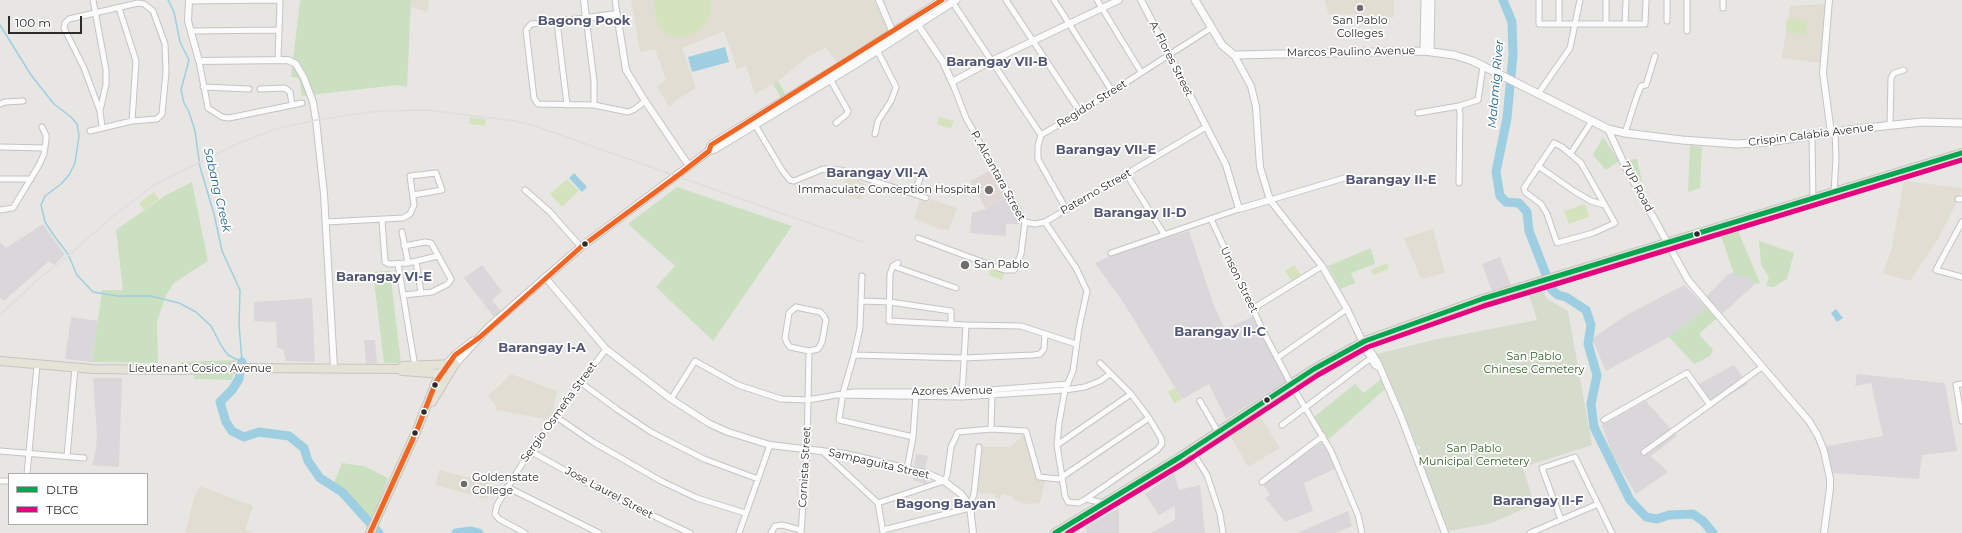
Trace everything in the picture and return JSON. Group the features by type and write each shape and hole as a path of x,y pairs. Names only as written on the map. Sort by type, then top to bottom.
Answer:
{"main road":[{"path":"916,22 942,0"},
{"path":"1195,0 1222,45 1234,55"},
{"path":"370,533 427,407 432,402 444,374 466,345 480,337 581,247 708,151 715,149 752,122 781,104 953,1"},
{"path":"1427,51 1428,1"},
{"path":"854,61 877,50 894,35"},
{"name":"Marcos Paulino Avenue","path":"1234,55 1427,51 1454,55 1483,66 1527,88"},
{"name":"Crispin Calabia Avenue","path":"1527,88 1608,129 1625,134 1726,144 1768,142 1922,122 1962,123"},
{"path":"1054,533 1191,450 1291,384 1363,339 1482,299 1813,200 1962,153"},
{"name":"Lieutenant Cosico Avenue","path":"0,362 75,368 181,370 235,368 400,369 403,371 444,374"},
{"name":"Lieutenant Cosico Avenue","path":"400,369 403,366 450,365"}],"street":[{"path":"93,0 106,70 106,84 100,111"},
{"path":"278,59 280,2 276,0 189,1 188,21 199,60 208,108 222,117 229,118 302,103"},
{"path":"584,0 593,75 594,105"},
{"path":"615,0 626,70 689,166"},
{"path":"879,0 894,35"},
{"path":"1006,0 1080,112"},
{"path":"1054,0 1112,91"},
{"path":"1097,0 1140,72"},
{"path":"952,82 991,61 1119,0"},
{"name":"A. Flores Street","path":"1141,0 1226,165 1239,209"},
{"path":"1539,0 1539,24 1645,24 1646,0"},
{"path":"1559,0 1559,24"},
{"path":"1538,94 1566,54 1572,42 1580,0"},
{"path":"1606,0 1606,24"},
{"path":"1625,24 1626,0"},
{"path":"1667,0 1667,21"},
{"path":"1687,0 1687,31"},
{"path":"1722,8 1723,0"},
{"path":"1829,0 1823,73 1836,158 1834,193"},
{"path":"953,1 1041,135 1038,146 1038,159 1066,209"},
{"path":"90,131 132,121 160,118 166,79 167,57 165,44 153,11 149,7 138,3 69,19 65,23 64,28 84,68 100,111 102,127"},
{"path":"119,8 136,60 132,121"},
{"path":"617,14 530,24 527,27 526,30 534,98 538,104 594,105 628,112 635,109 645,101"},
{"path":"557,22 567,105"},
{"name":"P. Alcantara Street","path":"916,22 943,62 966,118 1025,222 1020,254 1014,270 997,268 918,238"},
{"name":"Regidor Street","path":"1041,135 1080,112 1140,72 1211,28"},
{"path":"191,31 279,30"},
{"path":"875,134 878,121 892,101 896,87 877,50"},
{"path":"1234,55 1251,86 1256,107 1260,167 1270,200 1322,266 1378,364 1410,438 1445,533"},
{"path":"1625,134 1637,96 1641,86 1646,85 1655,56"},
{"path":"199,60 278,59 288,60 296,64 300,69 313,102 326,222 334,368"},
{"path":"1418,113 1458,106 1478,100 1483,66"},
{"path":"1890,126 1891,78 1894,73 1904,70"},
{"path":"829,76 848,110 847,114 836,123"},
{"path":"203,87 249,89"},
{"path":"260,89 285,88 290,92 292,104"},
{"path":"0,104 5,102 23,101"},
{"path":"1458,106 1460,114 1459,183"},
{"path":"1571,153 1592,121"},
{"path":"752,122 782,170 790,180 794,181 813,172 831,168 926,198"},
{"path":"0,210 13,208 31,179 45,148 46,135 42,127"},
{"name":"Paterno Street","path":"1045,222 1206,127"},
{"name":"7UP Road","path":"1608,129 1625,166 1688,280 1809,421 1818,436 1824,451 1830,488 1824,533"},
{"path":"1812,136 1813,200"},
{"path":"1554,143 1571,153 1581,163 1615,223 1593,233 1557,243 1547,214 1541,204 1525,192 1524,188 1554,143"},
{"path":"0,147 45,148"},
{"path":"1538,166 1574,191 1591,201 1604,205"},
{"path":"914,194 923,170"},
{"path":"326,222 403,218 410,214 414,205 410,176 436,173 442,190 413,195"},
{"path":"1127,175 1164,234"},
{"path":"1111,253 1239,209 1351,176"},
{"path":"0,179 31,179"},
{"path":"525,190 554,216 581,247"},
{"name":"Unson Street","path":"1211,219 1254,308 1264,333 1291,384 1323,436 1343,475 1358,515 1362,533"},
{"path":"382,220 385,262 398,264 408,263 438,256"},
{"path":"1025,222 1035,224 1045,222 1076,268 1087,291 1076,344 1073,371 1065,390 1057,445 1068,502 1080,502 1086,499 1157,450 1162,444 1161,438 1149,418 1131,394 1100,363"},
{"path":"1962,222 1960,229 1936,270 1962,277"},
{"path":"402,232 408,263"},
{"path":"404,246 429,242 431,243 450,277 450,282 432,292 404,295"},
{"path":"416,261 421,293"},
{"path":"398,264 415,366"},
{"path":"956,288 896,265 890,274 890,321 1021,326 1076,344"},
{"path":"1254,308 1322,266"},
{"path":"862,276 860,328 843,395 840,420 913,437"},
{"name":"Sampaguita Street","path":"545,278 606,349 670,399 722,429 770,445 846,454 929,474 944,481 961,494 970,506"},
{"path":"862,301 890,302 951,311 951,324"},
{"path":"796,307 820,312 826,320 822,342 818,349 809,351 790,347 785,338 789,313 796,307"},
{"path":"1277,358 1347,309"},
{"path":"962,394 966,325"},
{"path":"854,355 964,358 1040,354 1044,350 1045,334"},
{"path":"1363,339 1371,358 1375,365 1379,367"},
{"name":"Sergio Osmeña Street","path":"525,533 499,519 495,514 495,510 507,487 530,451 606,349"},
{"name":"Cornista Street","path":"801,532 808,449 809,351"},
{"path":"1282,424 1306,408 1371,358"},
{"name":"Azores Avenue","path":"670,399 695,361 738,385 760,394 781,399 808,400 836,395 992,395 1065,390 1085,387 1100,381 1110,374"},
{"path":"28,473 37,365"},
{"path":"1644,452 1762,367"},
{"path":"67,456 75,368"},
{"path":"1604,420 1687,373 1710,405"},
{"path":"580,382 651,432 704,459 758,479"},
{"name":"Azores Avenue","path":"962,394 1068,384"},
{"path":"1962,384 1956,385 1962,421"},
{"path":"907,469 913,437 916,394"},
{"path":"1057,445 1131,394"},
{"path":"991,430 992,395"},
{"path":"1200,401 1218,432"},
{"path":"555,416 593,442 660,481 697,498 746,513"},
{"path":"878,503 944,481 947,476 951,447 958,432 991,430 1026,431 1039,477 1059,480 1149,418"},
{"path":"1262,482 1323,436"},
{"path":"739,533 770,445"},
{"path":"973,533 970,506 974,494 979,447"},
{"path":"0,450 84,458"},
{"path":"1191,450 1207,475 1220,514 1223,533"},
{"name":"Jose Laurel Street","path":"530,451 611,496 690,533"},
{"path":"821,451 878,503 883,531 966,509 970,506"},
{"path":"1561,520 1542,468 1575,457 1612,533"},
{"path":"507,487 599,533"},
{"path":"1086,499 1105,503"},
{"path":"1530,533 1598,504"},
{"path":"771,533 775,526 782,525 801,532"}],"shaded area":[{"path":"411,0 429,0 427,12 411,7"},
{"path":"631,0 874,0 889,32 861,47 837,63 826,47 806,58 778,81 755,94 746,66 737,69 724,31 682,48 696,88 675,101 669,107 657,86 666,80 655,49 640,52"},
{"name":"San Pablo Colleges","path":"1325,0 1394,0 1394,17 1366,18 1365,15 1328,14"},
{"path":"1826,4 1821,63 1782,58 1790,6"},
{"name":"Immaculate Conception Hospital","path":"991,170 1006,197 986,209 970,181"},
{"path":"847,174 861,178 860,182 866,184 861,200 840,193"},
{"path":"1904,181 1962,188 1962,192 1938,239 1910,281 1883,273 1891,251"},
{"path":"1006,197 1017,213 1015,215 1019,224 1006,224 1006,236 970,233 972,213 986,209"},
{"path":"931,199 957,208 949,230 939,229 914,218 920,200 929,203"},
{"path":"43,224 65,255 54,265 49,261 4,301 0,298 0,242 6,248"},
{"path":"1433,229 1445,273 1421,279 1404,238"},
{"path":"1189,231 1213,303 1225,329 1252,317 1288,380 1226,419 1209,384 1182,399 1125,305 1095,263 1125,249"},
{"path":"1500,257 1511,285 1492,291 1482,264"},
{"path":"482,265 502,291 492,300 501,311 494,317 464,278"},
{"path":"1732,273 1750,278 1755,284 1722,314 1706,297 1727,275"},
{"path":"1684,285 1707,308 1669,337 1606,371 1592,339 1623,317"},
{"path":"312,298 315,362 286,361 283,349 277,348 276,322 254,321 254,302"},
{"path":"71,317 98,321 92,362 65,359"},
{"path":"364,340 375,340 377,363 366,364"},
{"path":"1734,365 1748,384 1711,406 1697,385"},
{"path":"511,374 557,391 551,420 495,410 496,406 488,396"},
{"path":"1857,374 1945,383 1957,451 1922,455 1919,479 1832,473 1827,446 1883,436 1871,383 1855,386"},
{"path":"93,378 122,378 119,467 92,465 96,449 97,434"},
{"path":"1646,401 1677,436 1651,456 1668,472 1636,494 1612,454 1602,425"},
{"path":"1260,416 1280,448 1248,467 1230,435"},
{"path":"1025,434 1040,479 1045,482 1040,503 1028,504 1013,500 1013,497 1002,494 1000,499 995,498 995,494 977,493 981,447 1010,447"},
{"path":"1322,442 1337,468 1304,483 1313,511 1285,522 1265,498 1270,495 1263,484"},
{"path":"916,454 928,456 925,469 914,465"},
{"name":"Goldenstate College","path":"439,470 493,483 487,499 435,485"},
{"path":"915,473 927,475 927,485 913,480"},
{"path":"1174,473 1179,490 1200,485 1205,533 1151,533 1175,520 1175,506 1159,515 1145,494"},
{"path":"200,486 253,506 245,530 253,533 185,533 194,497"},
{"path":"1119,508 1119,533 1087,533 1086,527"},
{"path":"1348,511 1352,526 1335,533 1299,533 1299,532"}],"green space":[{"path":"300,0 411,0 407,87 397,85 302,96 299,78 291,77"},
{"path":"654,0 710,0 711,10 707,23 696,33 683,37 673,36 663,32 657,24"},
{"path":"1787,19 1807,20 1806,34 1786,32"},
{"path":"778,81 786,95 781,98 773,84"},
{"path":"470,117 486,119 485,126 469,124"},
{"path":"939,117 954,121 951,129 937,124"},
{"path":"1603,137 1619,161 1606,170 1593,155"},
{"path":"1690,145 1702,147 1700,188 1688,192"},
{"path":"1637,159 1642,181 1636,181 1626,160"},
{"path":"567,179 579,191 562,207 550,194"},
{"path":"192,182 208,261 174,283 166,295 157,322 158,363 92,362 102,290 123,290 116,230 166,195"},
{"path":"677,187 792,226 713,341 656,287 675,266 628,224"},
{"path":"154,192 159,199 144,210 139,203"},
{"path":"1585,204 1589,217 1569,224 1564,211"},
{"path":"1736,226 1760,283 1755,284 1750,278 1734,274 1719,230"},
{"path":"1759,241 1794,253 1787,279 1773,287 1766,286 1769,277 1761,265"},
{"path":"1371,248 1375,264 1351,273 1355,283 1340,289 1328,266"},
{"path":"1387,263 1389,269 1373,275 1371,270"},
{"path":"1294,265 1303,278 1294,284 1285,271"},
{"path":"991,269 1004,273 1002,280 989,275"},
{"path":"390,271 401,363 384,363 373,272"},
{"name":"San Pablo Municipal Cemetery","path":"1534,286 1536,291 1542,290 1547,299 1568,311 1592,445 1523,467 1534,504 1492,523 1449,531 1417,451 1421,447 1415,444 1398,399 1377,354 1433,340 1537,320 1527,288"},
{"path":"1707,308 1716,319 1699,334 1713,350 1710,356 1694,364 1669,337"},
{"path":"236,360 232,380 194,379 194,374 174,374 181,362"},
{"path":"1381,379 1385,389 1328,440 1314,417 1355,384 1364,393"},
{"path":"1175,388 1182,399 1174,403 1168,392"},
{"path":"342,463 364,466 388,478 379,503 370,519 334,483"}],"water":[{"path":"725,47 729,62 692,72 688,57"},
{"path":"574,173 587,187 582,192 569,178"},
{"path":"1836,309 1843,318 1837,322 1831,313"}],"waterway":[{"name":"Sabang Creek","path":"168,0 174,12 180,42 189,60 181,90 184,103 189,112 195,131 200,167 214,214 222,251 240,290 239,324 242,362"},
{"name":"Malamig River","path":"1503,0 1512,22 1513,55 1507,118 1496,172 1500,196 1506,202 1519,203 1527,212 1529,231 1552,290 1558,295 1566,297 1586,310 1591,325 1588,344 1597,375 1591,404 1594,427 1630,500 1646,517 1657,519 1669,515 1693,514 1703,521 1713,533"},
{"path":"0,25 31,75 54,104 71,117 77,124 79,136 75,163 69,175 61,184 45,196 41,205 45,222 68,254 77,275 93,292 117,296 151,296 179,303 196,312 211,326 228,355 242,362"},
{"path":"242,362 239,379 232,390 220,402 226,422 232,431 244,437 259,432 289,436 304,448 308,461 320,478 342,492 379,533"},
{"path":"456,533 471,531 479,533"}],"railway":[{"path":"0,315 42,276 62,261 112,217 154,185 235,145 275,129 316,120 378,111 426,110 514,121 535,126 863,242"}],"transit line":[{"path":"370,533 417,430 436,382 455,355 480,337 581,247 681,173 709,151 711,145 942,0"},
{"name":"DLTB","path":"1055,533 1180,457 1314,369 1365,341 1482,299 1962,153"},
{"name":"TBCC","path":"1068,533 1184,463 1318,375 1368,347 1484,306 1962,160"}],"place":[{"name":"San Pablo Colleges","path":"1360,8"},
{"name":"Immaculate Conception Hospital","path":"989,190"},
{"name":"San Pablo","path":"965,265"},
{"name":"Goldenstate College","path":"464,484"}],"district":[{"name":"Bagong Pook","path":"584,21"},
{"name":"Barangay VII-B","path":"997,62"},
{"name":"Barangay VII-E","path":"1106,150"},
{"name":"Barangay VII-A","path":"877,173"},
{"name":"Barangay II-E","path":"1391,180"},
{"name":"Barangay II-D","path":"1140,213"},
{"name":"Barangay VI-E","path":"384,277"},
{"name":"Barangay II-C","path":"1220,332"},
{"name":"Barangay I-A","path":"542,348"},
{"name":"Barangay II-F","path":"1538,501"},
{"name":"Bagong Bayan","path":"946,504"}],"park label":[{"name":"San Pablo Chinese Cemetery","path":"1534,363"}]}
